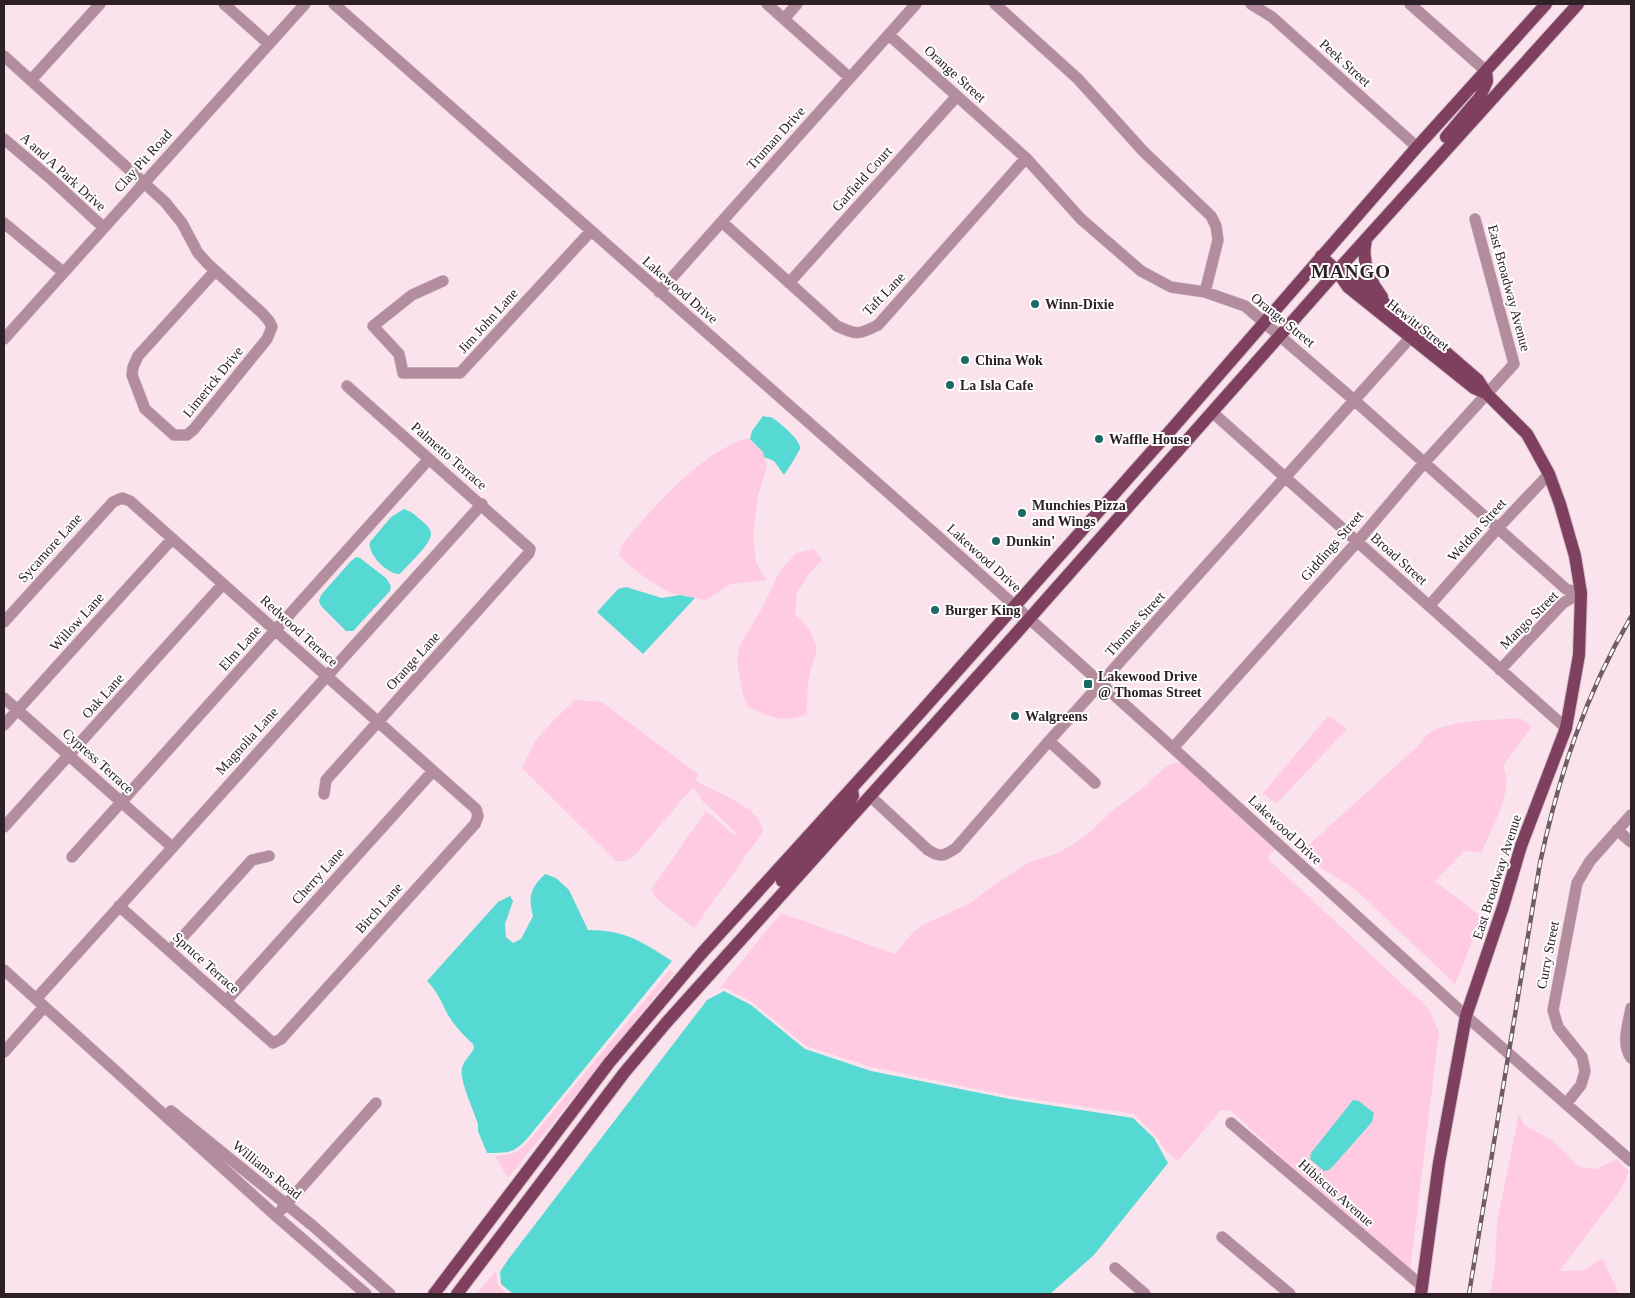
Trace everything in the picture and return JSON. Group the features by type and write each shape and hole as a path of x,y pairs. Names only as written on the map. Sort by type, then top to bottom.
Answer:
{"main road":[{"path":"434,1294 609,1063 702,953 919,714 1170,431 1321,256 1546,4"},
{"path":"457,1294 624,1074 710,973 1578,4"},
{"path":"1437,160 1442,142 1480,97 1487,81 1486,71"},
{"path":"1366,240 1364,249 1366,267 1372,284 1392,308"},
{"name":"Hewitt Street","path":"1321,256 1337,271 1348,288 1474,388 1487,394"},
{"name":"Hewitt Street","path":"1337,271 1353,279 1392,308 1478,380 1487,394 1528,434 1549,474"},
{"name":"East Broadway Avenue","path":"1421,1290 1438,1163 1466,1016 1503,907 1521,846 1566,728 1579,655 1581,593 1576,556 1549,474"},
{"path":"870,796 868,786 872,778 905,740 919,714"},
{"path":"773,903 777,886 850,802 853,796 851,788"}],"street":[{"path":"31,80 100,4"},
{"path":"224,4 269,44"},
{"name":"Clay Pit Road","path":"4,339 305,4"},
{"name":"Lakewood Drive","path":"334,4 1102,683 1466,1016 1631,1161"},
{"path":"767,4 850,78"},
{"path":"784,19 797,4"},
{"name":"Truman Drive","path":"659,292 916,4"},
{"path":"995,4 1078,79 1143,150 1211,216 1216,226 1218,240 1205,292"},
{"name":"Peek Street","path":"1251,4 1272,17 1418,147"},
{"path":"1410,4 1486,71"},
{"name":"Orange Street","path":"889,35 1026,158 1081,219 1141,272 1171,287 1205,292 1245,306 1354,400 1566,589 1581,593"},
{"name":"Limerick Drive","path":"4,56 165,202 182,223 198,253 269,320 272,327 267,339 194,429 187,435 174,435 145,409 132,375 133,367 138,356 215,271"},
{"name":"Garfield Court","path":"789,283 957,96"},
{"name":"A and A Park Drive","path":"4,139 103,227"},
{"name":"Taft Lane","path":"722,222 837,326 849,331 863,333 878,325 1026,158"},
{"name":"East Broadway Avenue","path":"1475,218 1514,364"},
{"path":"4,223 63,272"},
{"name":"Jim John Lane","path":"443,280 412,295 373,326 399,354 403,373 460,373 591,231"},
{"name":"Thomas Street","path":"870,796 928,850 936,855 942,856 956,848 1049,741 1410,338"},
{"name":"Giddings Street","path":"1173,748 1357,542 1424,462 1514,364"},
{"name":"Palmetto Terrace","path":"347,386 482,504 530,549"},
{"name":"Broad Street","path":"1212,412 1566,728"},
{"name":"Elm Lane","path":"72,857 429,459"},
{"name":"Weldon Street","path":"1429,606 1497,528 1549,474"},
{"name":"Redwood Terrace","path":"122,498 130,501 454,790"},
{"name":"Sycamore Lane","path":"4,622 113,502 122,498"},
{"name":"Magnolia Lane","path":"4,1052 40,1003 119,906 482,504"},
{"name":"Willow Lane","path":"4,725 172,539"},
{"name":"Orange Lane","path":"324,794 326,780 529,553 530,549"},
{"name":"Oak Lane","path":"4,828 224,584"},
{"name":"Mango Street","path":"1500,670 1563,603 1581,593"},
{"name":"Cypress Terrace","path":"4,698 172,847"},
{"path":"1049,741 1095,782"},
{"name":"Cherry Lane","path":"226,1001 433,771"},
{"name":"Birch Lane","path":"273,1043 281,1039 475,824 478,816 476,809 454,790"},
{"name":"Curry Street","path":"1566,1104 1581,1085 1586,1071 1582,1057 1558,1027 1553,1010 1578,884 1590,861 1631,815"},
{"path":"1617,830 1631,842"},
{"path":"170,951 252,860 269,856"},
{"name":"Spruce Terrace","path":"119,906 273,1043"},
{"name":"Williams Road","path":"4,970 276,1216 366,1294"},
{"path":"1631,1008 1625,1040 1626,1051 1631,1058"},
{"name":"Williams Road","path":"120,1074 173,1113 286,1204 390,1294"},
{"path":"276,1216 376,1103"},
{"name":"Hibiscus Avenue","path":"1231,1123 1421,1290"},
{"path":"1222,1237 1290,1294"},
{"path":"1115,1268 1145,1294"}],"shaded area":[{"path":"748,438 763,452 767,466 758,495 753,538 756,562 766,580 731,584 706,600 670,593 644,577 619,556 622,544 679,482 713,455"},
{"path":"814,549 822,560 809,574 797,592 795,614 810,630 817,649 809,676 807,714 791,719 777,718 748,707 743,694 737,663 740,645 762,608 780,571 796,553"},
{"path":"575,700 602,702 698,774 696,781 736,801 755,815 761,823 763,832 694,928 657,899 651,890 705,812 709,813 735,836 736,833 704,803 693,787 635,855 626,861 616,861 522,768 535,741"},
{"path":"1328,716 1347,729 1276,804 1263,793"},
{"path":"1520,718 1532,727 1503,766 1506,776 1504,798 1482,852 1464,851 1435,881 1482,917 1455,984 1356,890 1320,867 1302,851 1418,746 1428,734 1436,729 1459,723"},
{"path":"1179,762 1191,769 1277,848 1267,858 1429,1009 1439,1032 1410,1271 1328,1200 1230,1110 1220,1111 1178,1161 1165,1150 1157,1137 1134,1114 1010,1096 871,1067 806,1046 752,1002 725,988 719,989 781,913 895,954 914,931 921,926 972,902 1031,861 1059,853 1088,834 1113,810 1139,791 1167,766"},
{"path":"670,970 674,973 508,1178 495,1156 513,1153 521,1149 528,1142"},
{"path":"1519,1114 1524,1125 1552,1140 1579,1167 1596,1169 1617,1159 1629,1172 1618,1194 1559,1271 1586,1270 1602,1258 1619,1294 1490,1294 1495,1267 1497,1222"},
{"path":"496,1270 497,1284 507,1294 477,1294"}],"water":[{"path":"763,416 771,417 779,422 797,440 799,445 800,448 793,462 784,475 774,461 764,457 763,452 750,439 752,431"},
{"path":"404,509 421,520 431,533 428,543 400,574 390,571 379,563 372,552 370,542 391,517"},
{"path":"356,557 386,578 391,586 390,591 353,631 346,631 321,606 319,601 321,595"},
{"path":"626,587 662,598 680,595 695,598 643,654 597,612 618,589"},
{"path":"545,874 556,878 569,890 588,930 612,932 632,938 672,961 526,1140 509,1152 487,1153 478,1131 478,1124 465,1088 462,1073 463,1065 474,1048 473,1044 453,1022 437,993 427,981 498,902 510,896 513,901 505,924 506,937 513,943 521,939 533,916 531,898 533,889"},
{"path":"724,991 751,1005 805,1049 871,1071 1010,1099 1133,1118 1154,1138 1168,1163 1094,1255 1050,1294 513,1294 501,1284 500,1272 507,1261 707,1000"},
{"path":"1353,1100 1359,1101 1374,1113 1372,1122 1334,1165 1329,1170 1324,1171 1310,1159 1311,1153"}],"railway":[{"path":"1469,1294 1547,830 1575,736 1600,676 1631,617"}],"place":[{"name":"Winn-Dixie","path":"1035,304"},
{"name":"China Wok","path":"965,360"},
{"name":"La Isla Cafe","path":"950,385"},
{"name":"Waffle House","path":"1099,439"},
{"name":"Munchies Pizza and Wings","path":"1022,513"},
{"name":"Dunkin'","path":"996,541"},
{"name":"Burger King","path":"935,610"},
{"name":"Lakewood Drive @ Thomas Street","path":"1088,684"},
{"name":"Walgreens","path":"1015,716"}],"district":[{"name":"MANGO","path":"1351,271"}]}
